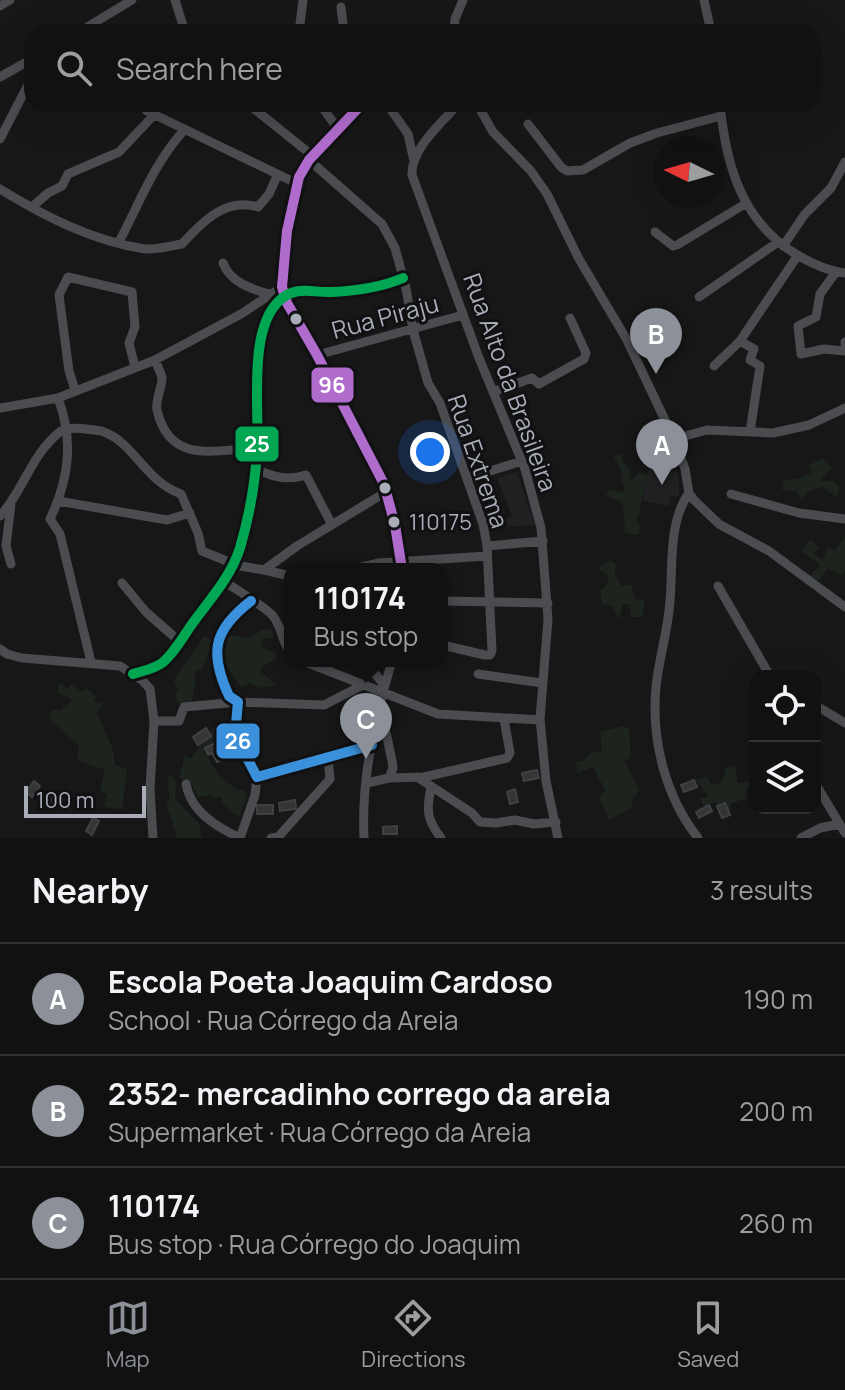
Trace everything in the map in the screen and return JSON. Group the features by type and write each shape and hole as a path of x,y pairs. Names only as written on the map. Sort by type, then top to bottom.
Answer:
{"street":[{"path":"0,6 10,0"},
{"path":"93,24 132,0"},
{"path":"175,0 182,24"},
{"path":"300,24 303,0"},
{"path":"455,24 463,0"},
{"path":"704,0 709,24"},
{"path":"341,7 343,24"},
{"path":"0,77 24,64"},
{"path":"0,139 24,92"},
{"path":"150,112 296,183"},
{"name":"Rua Extrema","path":"257,112 382,224 395,248 428,383 440,403 468,478 487,551 490,655 448,646"},
{"path":"326,112 338,129"},
{"path":"133,674 162,663 234,565 256,469 260,417 256,385 260,342 265,320 283,292 287,231 296,183 311,158 354,112"},
{"name":"Rua Alto da Brasileira","path":"393,112 408,134 414,161 414,182 522,461 541,528 548,603 540,720 546,781 558,838"},
{"path":"414,161 451,112"},
{"path":"482,112 493,132 531,171 547,194 593,286 629,344 674,439 685,469 689,493 700,508 719,524 769,551 845,607"},
{"path":"721,112 730,166 745,204 781,244 798,255 841,272 820,294 816,317 798,326 801,354 824,349 845,351"},
{"path":"32,207 62,186 68,174 119,152 154,115"},
{"path":"528,124 567,171 578,170 657,133 721,116"},
{"path":"119,242 165,151 185,129"},
{"path":"699,297 781,244 831,188 845,162"},
{"path":"0,189 67,226 147,249 182,244 217,211 246,203 258,207 269,194 278,174"},
{"path":"655,232 673,246 677,245 745,204"},
{"path":"714,366 740,341 798,255"},
{"path":"223,263 229,275 240,283 269,294"},
{"path":"75,390 69,371 59,295 68,277 132,292 135,327 129,343 135,367"},
{"path":"1,406 58,398 155,360 241,314 269,294 298,290 333,292 403,278"},
{"path":"283,292 386,492 401,563"},
{"name":"Rua Piraju","path":"317,355 463,315"},
{"path":"493,392 532,378 539,384 584,359 586,353 570,318"},
{"path":"629,344 653,329"},
{"path":"740,341 752,346 754,349 750,360 760,366 750,432"},
{"path":"155,360 162,378 157,408 166,429 181,447 205,453 258,448"},
{"path":"58,398 68,427 66,465 58,501 50,519 60,534 91,662"},
{"path":"674,439 707,430 773,433 809,425 845,408"},
{"path":"0,516 11,504 42,450 68,427 104,432 119,441 165,488 181,494 202,551 234,565 284,575"},
{"path":"468,478 522,461"},
{"path":"256,469 273,477 288,479 306,475 332,525"},
{"path":"264,570 297,546 386,492"},
{"path":"689,493 677,523 670,608 657,683 655,721 667,781 682,816 698,838"},
{"path":"731,494 799,513 845,519"},
{"path":"58,501 167,520 190,513"},
{"path":"11,504 6,546 11,564"},
{"path":"418,563 543,541"},
{"path":"224,582 272,613 284,639"},
{"path":"122,583 146,612 179,641"},
{"path":"718,586 767,670"},
{"path":"238,702 229,696 224,685 217,646 222,629 232,615 251,601"},
{"path":"448,601 548,603"},
{"path":"0,649 22,658 120,666 150,689 154,721 150,789 153,838"},
{"path":"319,667 384,688 438,714 540,720"},
{"path":"369,667 384,688"},
{"path":"364,838 372,745 390,667"},
{"path":"478,674 542,683"},
{"path":"154,721 179,721 184,707 238,702 324,705 365,684"},
{"path":"186,784 193,802 201,811 218,827 241,838 255,795 257,777 235,735 238,702"},
{"path":"380,703 393,768 389,778"},
{"path":"821,709 845,723"},
{"path":"367,783 417,777 507,758 510,753 504,719"},
{"path":"257,777 372,745"},
{"path":"271,838 279,836 330,779 328,757"},
{"path":"417,777 480,822 556,822"},
{"path":"431,788 426,812 441,838"},
{"path":"821,793 842,828"},
{"path":"801,838 820,828 842,828"}],"shaded area":[{"path":"623,453 623,463 629,469 631,480 640,472 647,475 639,516 636,516 640,528 638,534 632,535 625,532 623,502 606,496 609,490 622,492 625,487 614,456"},
{"path":"822,459 832,467 821,479 823,482 832,480 840,486 837,497 822,487 808,491 802,500 796,491 782,490 784,481 812,472 809,465"},
{"path":"648,468 678,472 679,496 670,496 669,506 643,501"},
{"path":"517,472 535,525 508,527 506,519 512,516 497,478"},
{"path":"845,537 845,571 841,576 828,568 817,583 808,578 820,565 802,552 810,539 819,547 814,554 822,560 828,548 835,550"},
{"path":"611,560 617,565 614,573 622,586 631,584 636,600 644,601 643,617 630,617 631,605 623,604 619,620 612,606 602,604 600,591 609,582 607,575 597,568"},
{"path":"272,629 274,638 263,639 261,646 275,653 276,659 262,667 261,672 277,685 260,688 249,683 242,687 222,655 226,635 250,638 261,630"},
{"path":"204,636 213,642 201,670 197,669 194,676 196,681 191,704 179,704 174,680"},
{"path":"59,682 68,689 71,684 81,691 86,688 96,696 94,702 103,704 97,712 113,750 115,765 127,769 122,809 104,807 107,795 100,790 105,770 77,760 79,746 49,719 52,709 60,711 72,700 57,692"},
{"path":"219,721 218,730 230,721 228,737 204,752 220,777 239,791 244,789 245,799 239,817 221,803 222,798 218,796 215,799 211,795 198,798 191,783 179,778 185,755 191,758"},
{"path":"623,726 629,729 631,758 624,761 639,790 632,801 633,807 609,820 599,797 605,790 593,767 577,773 576,762 585,760 592,752 602,751 600,732"},
{"path":"735,766 738,783 749,782 746,799 731,803 726,814 715,802 704,807 700,799 708,796 696,779 707,777 711,785 720,783 725,775 724,769"},
{"path":"171,775 176,782 175,799 199,824 202,838 177,838 166,802 170,800 167,780"}],"building":[{"path":"206,728 211,736 198,745 193,737"},
{"path":"219,741 223,748 208,755 205,748"},
{"path":"231,747 235,754 217,762 213,755"},
{"path":"537,770 539,778 524,781 522,773"},
{"path":"694,780 697,787 684,792 681,785"},
{"path":"34,781 40,786 32,797 26,792"},
{"path":"515,789 518,802 510,804 507,792"},
{"path":"52,792 58,797 49,808 43,803"},
{"path":"295,800 296,809 280,811 279,803"},
{"path":"725,803 730,815 722,818 717,806"},
{"path":"257,805 273,805 273,814 257,814"},
{"path":"709,805 712,811 699,818 696,812"},
{"path":"93,818 99,821 92,835 86,831"},
{"path":"397,826 397,834 383,834 383,827"}],"transit line":[{"name":"96","path":"354,112 309,160 299,177 287,231 282,287 287,303 384,484 401,563"},
{"name":"25","path":"133,674 167,659 232,568 240,548 257,452 259,350 270,313 280,300 292,293 359,290 403,278"},
{"name":"26","path":"251,601 222,632 217,655 229,696 238,702 235,735 257,777 372,745"}],"place":[{"name":"2352- mercadinho corrego da areia","path":"656,374"},
{"name":"Escola Poeta Joaquim Cardoso","path":"662,485"},
{"name":"110175","path":"394,522"},
{"name":"110174","path":"366,759"}]}
